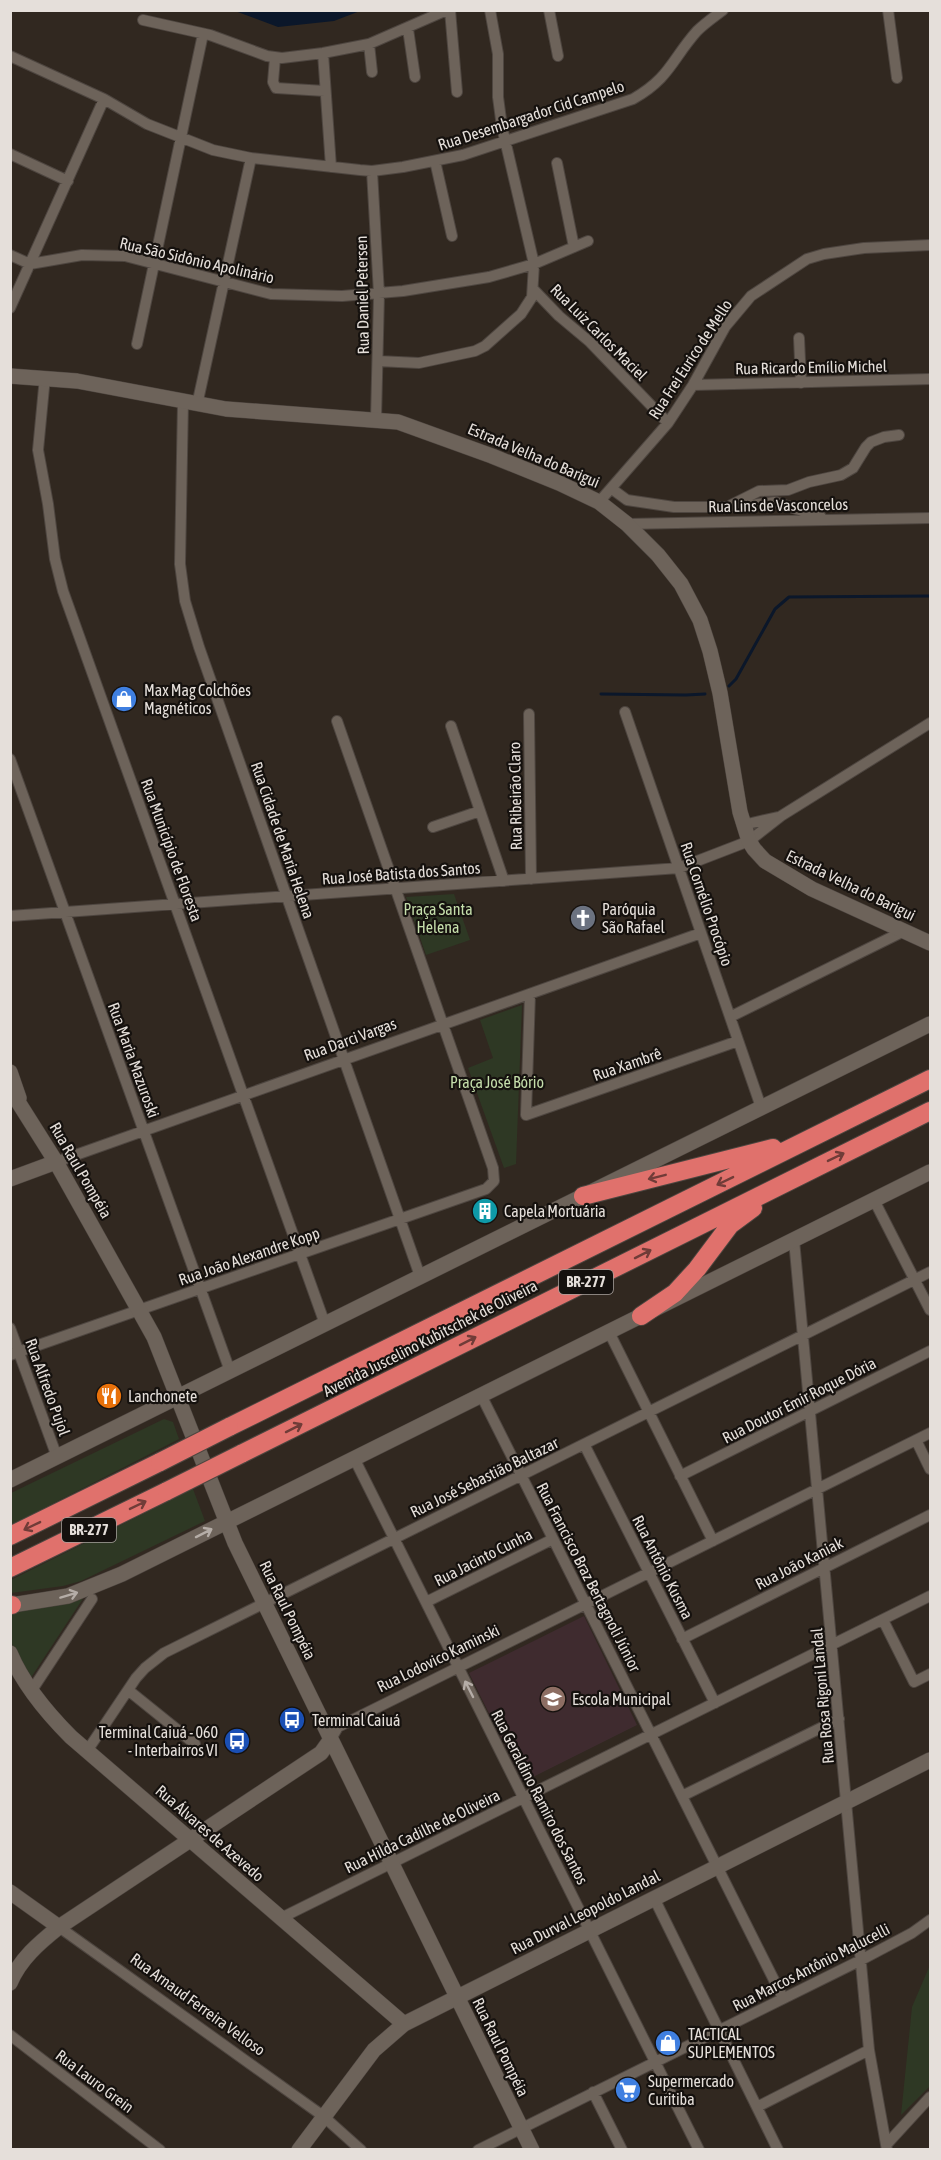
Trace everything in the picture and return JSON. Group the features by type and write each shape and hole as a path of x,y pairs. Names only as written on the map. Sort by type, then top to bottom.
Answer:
{"highway":[{"name":"BR-277","path":"10,1536 930,1079"},
{"name":"Avenida Juscelino Kubitschek de Oliveira","path":"10,1568 930,1111"},
{"path":"583,1196 815,1136"},
{"path":"641,1316 685,1284 730,1225 797,1177"}],"main road":[{"name":"Estrada Velha do Barigui","path":"10,376 45,377 90,383 190,404 248,411 376,418 408,424 559,483 599,502 627,524 672,572 688,596 700,621 718,685 743,825 749,841 760,857 773,867 827,897 930,944"},
{"path":"10,1480 930,1024"},
{"path":"10,1071 21,1104"},
{"name":"Rua Raul Pompéia","path":"10,1089 56,1162 157,1342 226,1522 532,2150"},
{"name":"Rua Darci Vargas","path":"10,1179 56,1162"},
{"path":"11,1605 54,1599 83,1591 122,1574 930,1172"},
{"name":"Rua Álvares de Azevedo","path":"10,1653 32,1690 60,1726 404,2024"},
{"name":"Rua Lodovico Kaminski","path":"10,1983 28,1954 59,1927 321,1753 331,1738"},
{"name":"Rua Durval Leopoldo Landal","path":"299,2150 375,2050 404,2024 930,1760"},
{"name":"Rua Arnaud Ferreira Velloso","path":"10,1892 59,1927"}],"street":[{"path":"143,20 203,34 275,58 323,53 369,44 449,10 457,92"},
{"path":"378,361 419,363 475,351 521,314 530,303 534,264 505,142 500,112 497,49 490,10"},
{"path":"549,10 558,56"},
{"name":"Rua Desembargador Cid Campelo","path":"10,56 104,99 147,124 226,154 372,171 435,161 505,142 622,103 644,93 664,76 698,31 723,10"},
{"path":"888,10 897,78"},
{"path":"408,29 415,77"},
{"path":"137,344 203,34"},
{"path":"369,44 372,72"},
{"path":"323,53 331,167"},
{"path":"275,58 273,82 276,88 325,91"},
{"path":"10,308 104,99"},
{"path":"10,154 68,181"},
{"name":"Rua Cidade de Maria Helena","path":"251,158 224,282 190,404 179,541 185,601 199,647 420,1276"},
{"path":"435,161 452,236"},
{"path":"558,163 574,247"},
{"name":"Rua Daniel Petersen","path":"372,171 379,294 376,418"},
{"name":"Rua São Sidônio Apolinário","path":"30,264 71,256 96,254 125,256 280,295 333,296 379,294 489,277 534,264 588,241"},
{"name":"Rua Frei Eurico de Mello","path":"599,502 668,423 693,385 716,343 737,311 751,296 807,259 843,250 930,245"},
{"path":"10,255 30,264"},
{"name":"Rua Luiz Carlos Maciel","path":"533,289 559,316 590,342 668,423"},
{"path":"799,338 801,383"},
{"name":"Rua Município de Floresta","path":"45,377 38,450 59,576 325,1324"},
{"name":"Rua Ricardo Emílio Michel","path":"693,385 930,380"},
{"path":"729,507 759,491 789,490 809,482 841,475 853,468 871,442 884,436 899,435"},
{"path":"612,489 627,500 674,507 729,507 780,503 827,519"},
{"name":"Rua Lins de Vasconcelos","path":"627,524 930,518"},
{"name":"Rua Cornélio Procópio","path":"625,712 761,1107"},
{"name":"Rua Ribeirão Claro","path":"529,714 531,879"},
{"path":"337,721 443,1025"},
{"name":"Rua José Batista dos Santos","path":"10,916 679,868 749,841 781,816 930,723"},
{"path":"451,726 504,881"},
{"name":"Rua Maria Mazuroski","path":"10,759 230,1371"},
{"path":"433,827 480,812"},
{"name":"Rua José Batista dos Santos","path":"743,825 781,816"},
{"path":"730,1017 904,932"},
{"name":"Rua Darci Vargas","path":"56,1162 701,933"},
{"name":"Rua Xambrê","path":"530,994 526,1115 738,1041"},
{"name":"Rua João Alexandre Kopp","path":"15,1354 486,1189 494,1180 493,1168 443,1025"},
{"path":"874,1200 930,1310"},
{"name":"Rua Rosa Rigoni Landal","path":"794,1240 869,2050 886,2147"},
{"name":"Rua José Sebastião Baltazar","path":"87,1751 145,1668 164,1653 930,1272"},
{"name":"Rua Alfredo Pujol","path":"10,1328 15,1354 57,1457"},
{"path":"609,1332 713,1541"},
{"name":"Rua Doutor Emir Roque Dória","path":"680,1476 930,1351"},
{"name":"Rua Francisco Braz Bertagnoli Júnior","path":"481,1395 783,1998"},
{"name":"Rua Lodovico Kaminski","path":"331,1738 338,1727 930,1433"},
{"path":"916,1440 930,1469"},
{"name":"Rua Antônio Kusma","path":"584,1444 715,1703"},
{"name":"Rua Geraldino Ramiro dos Santos","path":"354,1458 699,2150"},
{"name":"Rua João Kaniak","path":"682,1639 930,1515"},
{"name":"Rua Jacinto Cunha","path":"426,1602 553,1539"},
{"name":"Rua Hilda Cadilhe de Oliveira","path":"281,1918 930,1596"},
{"path":"32,1690 92,1599"},
{"path":"883,1620 914,1682 930,1674"},
{"path":"128,1690 195,1744"},
{"path":"682,1796 839,1719"},
{"path":"654,1898 778,2150"},
{"name":"Rua Marcos Antônio Malucelli","path":"478,2150 861,1960 912,1933 930,1920"},
{"name":"Rua Arnaud Ferreira Velloso","path":"59,1927 323,2116 362,2150"},
{"name":"Rua Lauro Grein","path":"10,2036 160,2150"},
{"path":"757,2107 869,2050"},
{"path":"593,2092 622,2150"},
{"path":"886,2147 930,2097"}],"shaded area":[{"name":"Escola Municipal","path":"584,1616 637,1725 523,1782 469,1673"}],"green space":[{"name":"Praça Santa Helena","path":"454,894 470,940 426,955 406,897"},
{"name":"Praça José Bório","path":"522,1005 516,1164 504,1168 468,1068 493,1058 480,1020"},
{"path":"164,1419 173,1422 179,1439 11,1525 11,1493"},
{"path":"193,1489 205,1521 81,1581 63,1586 11,1593 11,1580"},
{"path":"84,1597 30,1679 11,1641 10,1615 20,1609"},
{"path":"930,1965 930,2086 901,2115 912,2007"}],"water":[{"path":"235,11 360,11 334,21 278,27"}],"waterway":[{"path":"729,686 736,679 775,609 789,597 930,596"},
{"path":"601,694 705,694"}],"place":[{"name":"Max Mag Colchões Magnéticos","path":"124,699"},
{"name":"Paróquia São Rafael","path":"583,918"},
{"name":"Capela Mortuária","path":"485,1211"},
{"name":"Lanchonete","path":"109,1396"},
{"name":"Escola Municipal","path":"553,1699"},
{"name":"Terminal Caiuá","path":"292,1720"},
{"name":"Terminal Caiuá - 060 - Interbairros VI","path":"237,1741"},
{"name":"TACTICAL SUPLEMENTOS","path":"668,2043"},
{"name":"Supermercado Curitiba","path":"628,2090"}]}
